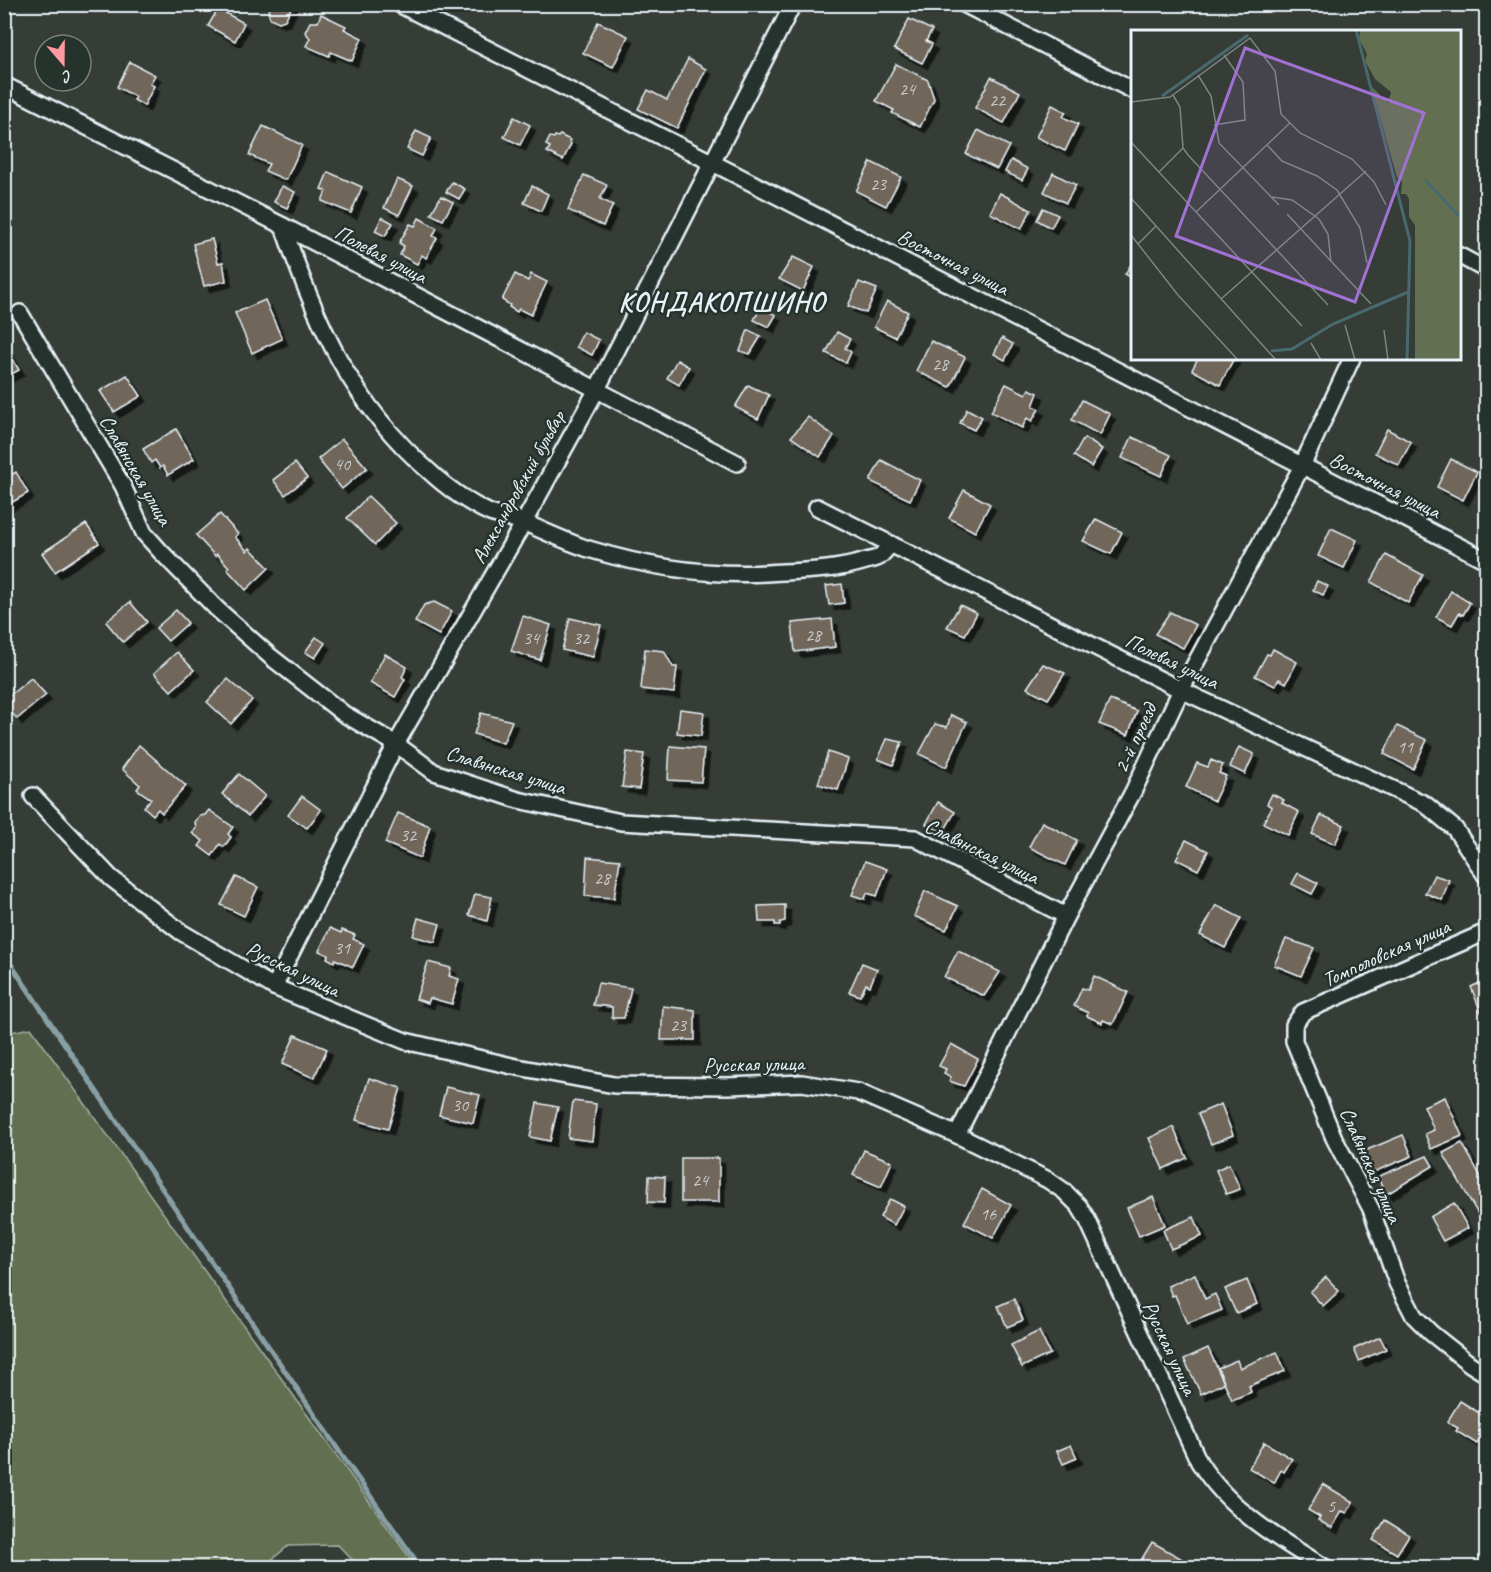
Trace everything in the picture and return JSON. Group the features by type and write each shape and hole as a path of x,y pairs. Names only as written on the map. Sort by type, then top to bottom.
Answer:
{"street":[{"name":"Восточная улица","path":"399,4 1486,560"},
{"name":"Александровский бульвар","path":"274,987 396,744 524,522 596,391 793,4"},
{"path":"964,4 1131,89"},
{"name":"Полевая улица","path":"4,86 283,226 736,463"},
{"path":"283,226 328,340 347,375 379,421 415,459 445,485 489,512 524,522 547,534 592,550 694,571 740,574 820,570 879,557 891,544"},
{"path":"1461,257 1486,270"},
{"name":"Славянская улица","path":"20,313 123,486 144,533 161,552 217,609 271,657 344,714 396,744 434,771 518,800 621,822 915,838 1066,916"},
{"name":"2-й проезд","path":"957,1135 1066,916 1133,792 1181,690 1302,466 1351,360"},
{"name":"Полевая улица","path":"817,507 1181,690 1425,804 1455,829 1486,876"},
{"name":"Русская улица","path":"33,796 111,878 181,932 274,987 405,1041 512,1066 614,1085 728,1086 802,1083 858,1092 957,1135 1048,1179 1079,1206 1199,1462 1209,1478 1250,1519 1326,1568"},
{"name":"Томполовская улица","path":"1303,1012 1486,932"},
{"name":"Славянская улица","path":"1303,1012 1294,1025 1294,1041 1334,1138 1371,1209 1397,1283 1414,1316 1431,1333 1486,1374"}],"green space":[{"path":"31,1028 416,1567 359,1567 338,1545 288,1546 268,1563 269,1567 5,1567 5,1033"}],"building":[{"path":"261,4 293,4 285,20 279,22 270,18 268,12 270,8"},
{"path":"218,9 244,23 235,41 208,26"},
{"path":"321,14 346,26 344,29 362,38 352,61 331,52 329,56 306,46 310,38 305,32 310,22 318,22"},
{"path":"909,19 932,30 926,41 932,44 922,63 894,49"},
{"path":"598,22 628,36 613,67 583,53"},
{"path":"688,59 706,69 677,128 638,109 648,90 667,100"},
{"path":"130,62 155,75 150,84 154,86 144,106 134,100 136,97 117,87"},
{"path":"896,64 928,80 934,99 920,127 892,113 894,110 876,101"},
{"path":"991,77 1020,92 1004,123 975,108"},
{"path":"1052,105 1066,112 1063,117 1078,124 1065,151 1036,137"},
{"path":"514,117 530,125 520,145 504,137"},
{"path":"263,126 302,145 286,180 265,171 269,164 249,155"},
{"path":"978,130 1009,146 997,169 966,154"},
{"path":"416,131 431,138 422,156 407,149"},
{"path":"560,135 570,140 571,144 563,160 547,152 550,147 546,145 550,137"},
{"path":"1011,160 1028,169 1022,180 1005,172"},
{"path":"871,162 901,177 886,206 856,191"},
{"path":"328,172 362,187 351,213 322,201 326,191 321,189"},
{"path":"1053,173 1076,185 1066,203 1044,192"},
{"path":"584,175 607,185 600,199 613,205 603,226 568,210"},
{"path":"397,179 413,186 399,215 384,208"},
{"path":"452,182 465,189 459,199 446,192"},
{"path":"282,186 295,192 287,208 274,202"},
{"path":"532,186 548,194 541,211 524,203"},
{"path":"1000,193 1031,210 1021,229 990,213"},
{"path":"441,196 453,202 443,220 431,214"},
{"path":"1043,208 1058,215 1051,228 1037,220"},
{"path":"382,217 393,223 385,236 375,231"},
{"path":"419,218 437,228 433,236 437,238 426,258 422,255 417,264 400,255 404,246 399,243 410,224 415,226"},
{"path":"212,239 218,263 223,262 226,281 204,286 193,244"},
{"path":"793,257 814,267 803,291 779,279"},
{"path":"1131,265 1131,277 1125,274"},
{"path":"515,274 528,281 531,274 547,282 531,315 519,309 517,312 502,300"},
{"path":"859,282 877,289 866,313 848,306"},
{"path":"265,300 282,339 252,353 235,313"},
{"path":"887,301 908,312 895,337 874,327"},
{"path":"761,307 776,315 769,327 754,320"},
{"path":"748,330 761,336 750,354 740,351"},
{"path":"583,332 599,340 592,355 576,347"},
{"path":"837,332 850,339 845,348 851,352 846,363 826,353"},
{"path":"1002,338 1013,344 1005,360 994,354"},
{"path":"931,341 965,357 950,387 916,371"},
{"path":"6,348 19,370 4,378 4,349"},
{"path":"677,360 689,367 679,385 667,378"},
{"path":"1197,360 1233,360 1220,385 1192,370"},
{"path":"127,375 141,396 114,412 100,391"},
{"path":"1006,384 1026,394 1029,389 1038,393 1033,406 1039,409 1032,421 1027,418 1022,428 991,412"},
{"path":"748,385 769,395 758,419 735,407"},
{"path":"1082,400 1110,414 1100,435 1072,420"},
{"path":"967,409 982,417 974,430 960,423"},
{"path":"808,417 834,436 820,457 791,437"},
{"path":"176,429 194,459 168,475 163,466 160,468 155,460 151,463 143,449"},
{"path":"1387,429 1411,442 1399,465 1375,453"},
{"path":"1132,437 1171,455 1161,476 1122,458"},
{"path":"1084,438 1102,449 1091,467 1074,456"},
{"path":"342,439 367,468 342,489 318,459"},
{"path":"1451,459 1477,472 1463,500 1437,487"},
{"path":"881,460 920,480 910,500 870,481"},
{"path":"295,463 307,478 285,495 273,480"},
{"path":"16,472 28,493 4,507 4,479"},
{"path":"964,490 990,504 975,532 949,518"},
{"path":"368,496 396,523 375,545 347,518"},
{"path":"220,514 238,534 235,537 247,551 250,548 269,568 246,590 227,569 229,567 217,554 215,556 196,535"},
{"path":"1096,519 1122,532 1111,554 1083,541"},
{"path":"86,524 99,543 55,572 42,553"},
{"path":"1331,528 1357,540 1344,568 1318,556"},
{"path":"1386,555 1423,575 1408,603 1371,582"},
{"path":"1317,581 1328,586 1323,595 1313,590"},
{"path":"842,584 844,603 829,605 826,586"},
{"path":"1451,591 1470,603 1463,615 1459,613 1452,625 1436,617"},
{"path":"130,602 147,622 123,642 106,622"},
{"path":"434,602 452,611 439,635 415,622 424,605"},
{"path":"960,605 977,613 965,635 947,627"},
{"path":"176,610 188,623 168,641 156,628"},
{"path":"1170,612 1196,625 1183,648 1155,634"},
{"path":"523,616 551,625 540,660 511,651"},
{"path":"570,618 601,625 593,657 562,650"},
{"path":"832,619 835,647 795,652 792,623"},
{"path":"316,637 325,643 315,658 305,652"},
{"path":"645,649 664,651 673,667 677,667 674,693 641,689"},
{"path":"1273,649 1297,662 1286,683 1279,679 1275,686 1255,676 1267,654 1270,655"},
{"path":"177,652 194,670 171,691 154,673"},
{"path":"385,654 407,667 402,677 405,679 395,697 370,683"},
{"path":"1043,664 1065,673 1048,699 1027,688"},
{"path":"31,678 46,695 17,719 4,704 4,700"},
{"path":"228,679 252,700 231,724 207,702"},
{"path":"1110,700 1137,711 1128,735 1099,724"},
{"path":"680,709 704,712 701,736 677,733"},
{"path":"481,713 512,721 503,743 474,734"},
{"path":"951,715 967,722 946,767 919,754 935,724 947,727"},
{"path":"1397,726 1427,740 1413,769 1384,754"},
{"path":"887,739 902,742 893,765 878,759"},
{"path":"139,745 186,786 162,813 158,809 153,815 144,807 151,799 137,789 140,785 122,769"},
{"path":"670,746 704,749 701,782 668,780"},
{"path":"1239,747 1254,754 1245,774 1230,767"},
{"path":"627,752 644,754 639,789 622,787"},
{"path":"828,752 848,759 838,790 818,784"},
{"path":"1211,760 1223,765 1219,773 1226,776 1214,801 1186,787 1197,763 1208,767"},
{"path":"239,774 265,796 248,816 222,794"},
{"path":"1272,794 1284,800 1282,803 1299,812 1288,835 1263,823 1272,807 1267,804"},
{"path":"302,796 321,810 307,828 288,815"},
{"path":"938,802 955,812 943,833 926,824"},
{"path":"209,810 233,827 228,834 231,837 224,847 220,844 212,856 199,846 203,841 192,833 196,828 195,822"},
{"path":"398,813 430,826 420,858 385,843"},
{"path":"1321,815 1344,825 1335,844 1312,834"},
{"path":"1042,822 1077,840 1065,865 1029,847"},
{"path":"1186,840 1208,851 1198,870 1176,859"},
{"path":"587,857 620,860 614,898 585,896"},
{"path":"865,861 887,869 877,896 867,893 865,899 852,895"},
{"path":"1298,873 1318,883 1312,894 1292,884"},
{"path":"1434,875 1449,880 1442,900 1425,893"},
{"path":"236,877 258,887 244,916 221,905"},
{"path":"925,891 958,906 946,930 914,916"},
{"path":"475,894 492,897 487,921 469,915"},
{"path":"785,905 785,921 780,922 780,925 775,925 775,922 759,922 758,906"},
{"path":"1216,905 1241,918 1225,948 1200,935"},
{"path":"418,918 440,924 435,942 413,936"},
{"path":"330,928 341,933 342,930 355,935 353,939 364,944 353,967 335,959 334,962 327,958 328,955 319,951"},
{"path":"1286,939 1314,948 1301,976 1274,965"},
{"path":"958,951 1000,972 984,996 944,977"},
{"path":"428,962 451,968 449,976 459,979 452,1004 430,998 428,1003 416,999"},
{"path":"862,963 877,969 870,986 866,984 860,996 849,992"},
{"path":"1094,976 1128,992 1113,1024 1103,1020 1102,1023 1087,1016 1088,1013 1074,1006 1082,988 1088,990"},
{"path":"1486,980 1486,1010 1481,1012 1471,987"},
{"path":"598,983 631,988 624,1018 612,1018 612,1007 593,1005"},
{"path":"663,1006 695,1010 695,1040 661,1040"},
{"path":"295,1035 327,1049 314,1078 282,1064"},
{"path":"951,1044 978,1059 964,1086 949,1081 951,1077 944,1073 946,1069 939,1066"},
{"path":"369,1078 401,1088 388,1129 356,1120"},
{"path":"446,1087 480,1095 473,1123 439,1115"},
{"path":"1445,1097 1462,1136 1431,1149 1425,1134 1434,1130 1424,1106"},
{"path":"573,1101 596,1104 592,1141 568,1138"},
{"path":"537,1103 558,1107 550,1141 530,1137"},
{"path":"1221,1104 1233,1135 1211,1144 1198,1114"},
{"path":"1173,1127 1187,1158 1163,1169 1149,1138"},
{"path":"1403,1135 1412,1156 1371,1173 1362,1152"},
{"path":"1462,1143 1486,1186 1486,1228 1443,1153"},
{"path":"864,1150 892,1162 881,1187 853,1175"},
{"path":"1427,1156 1433,1166 1387,1194 1377,1177"},
{"path":"681,1158 719,1158 719,1202 681,1202"},
{"path":"1229,1164 1240,1189 1226,1194 1216,1170"},
{"path":"649,1176 665,1177 664,1203 648,1202"},
{"path":"982,1189 1011,1205 993,1238 964,1223"},
{"path":"1153,1197 1165,1225 1139,1236 1127,1208"},
{"path":"890,1199 904,1206 894,1225 880,1217"},
{"path":"1454,1203 1468,1228 1443,1241 1430,1217"},
{"path":"1194,1217 1202,1236 1171,1249 1163,1230"},
{"path":"1195,1274 1205,1299 1215,1294 1222,1310 1187,1324 1175,1295 1172,1296 1168,1286"},
{"path":"1326,1277 1339,1291 1323,1306 1310,1292"},
{"path":"1247,1280 1257,1304 1236,1313 1225,1289"},
{"path":"1014,1299 1023,1320 1007,1327 998,1306"},
{"path":"1039,1331 1050,1354 1022,1367 1011,1345"},
{"path":"1380,1337 1386,1349 1359,1361 1354,1349"},
{"path":"1208,1348 1224,1383 1201,1394 1184,1359"},
{"path":"1277,1352 1285,1371 1249,1386 1251,1392 1232,1400 1218,1368 1237,1360 1240,1368"},
{"path":"1460,1401 1486,1417 1486,1430 1477,1444 1456,1431 1458,1428 1447,1422"},
{"path":"1264,1442 1292,1459 1284,1472 1281,1470 1274,1483 1249,1468"},
{"path":"1071,1445 1077,1458 1063,1464 1057,1451"},
{"path":"1323,1484 1353,1502 1347,1513 1342,1511 1332,1528 1318,1520 1320,1517 1308,1510"},
{"path":"1385,1520 1409,1535 1397,1554 1373,1540"},
{"path":"1152,1542 1184,1560 1180,1568 1151,1568 1140,1562"}],"waterway":[{"path":"4,954 347,1463 421,1568"}],"district":[{"name":"КОНДАКОПШИНО","path":"722,302"}]}
